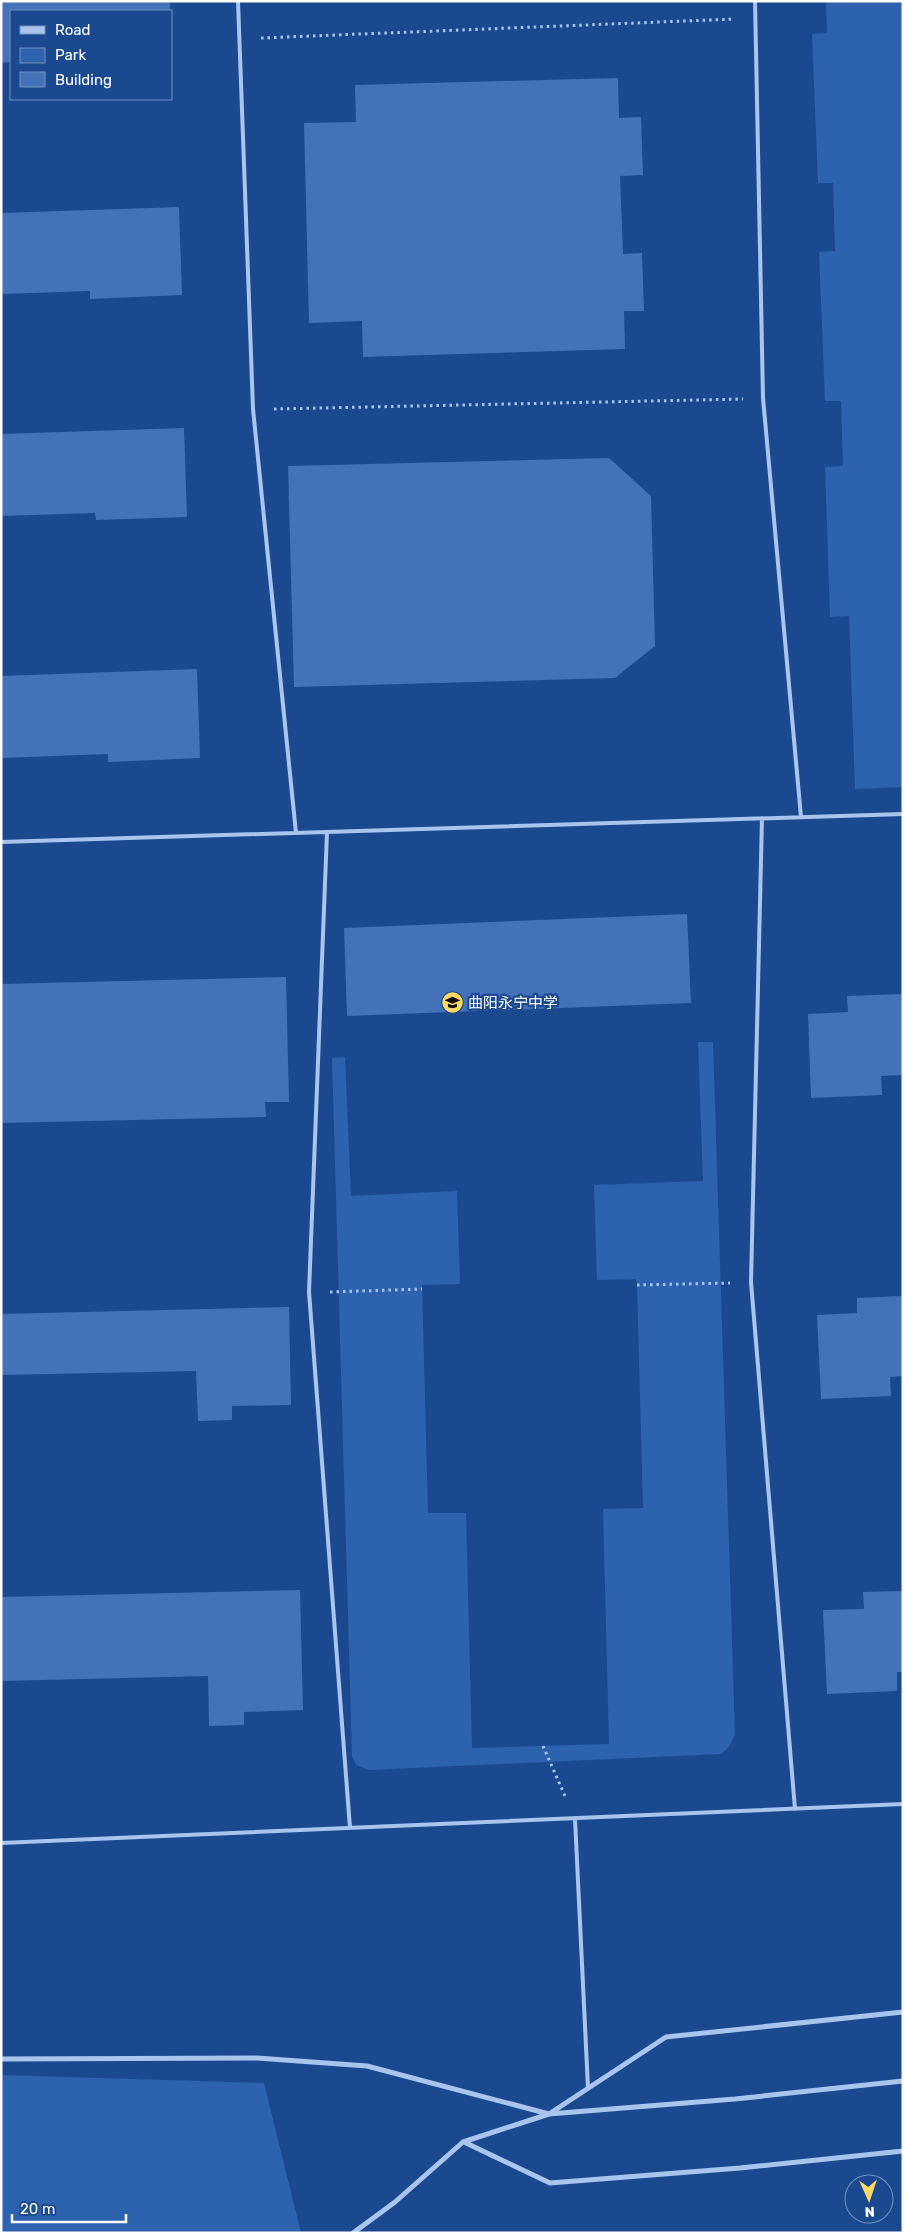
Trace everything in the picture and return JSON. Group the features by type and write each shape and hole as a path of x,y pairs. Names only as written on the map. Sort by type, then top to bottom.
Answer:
{"street":[{"path":"1,2060 257,2058 367,2066 549,2114 666,2037 903,2012"},
{"path":"354,2233 395,2202 464,2142 549,2114 735,2099 903,2082"},
{"path":"464,2142 550,2183 740,2168 903,2151"}],"lane":[{"path":"238,1 253,409 296,833"},
{"path":"755,1 763,398 801,817"},
{"path":"1,842 903,814"},
{"path":"762,818 751,1282 795,1809"},
{"path":"327,832 309,1292 350,1828"},
{"path":"1,1843 903,1804"},
{"path":"575,1818 588,2088"}],"path":[{"path":"239,39 755,18"},
{"path":"253,409 763,398"},
{"path":"637,1285 751,1282"},
{"path":"309,1292 422,1289"},
{"path":"543,1746 575,1818"}],"green space":[{"path":"826,1 903,1 903,787 855,789 849,616 830,617 825,467 843,466 841,401 825,401 819,252 835,251 833,183 818,183 812,34 827,33"},
{"path":"698,1042 713,1042 735,1735 728,1748 721,1754 369,1770 356,1765 352,1756 332,1058 345,1057 351,1196 457,1191 460,1284 422,1285 428,1513 466,1513 472,1748 609,1744 603,1509 643,1508 637,1285 636,1279 597,1280 594,1185 703,1181"},
{"path":"1,2075 264,2083 301,2233 1,2233"}],"building":[{"path":"1,1 170,1 170,10 10,10 10,62 1,63"},
{"path":"618,78 619,118 641,117 643,175 620,176 623,254 642,253 644,311 624,311 625,349 363,357 362,321 309,323 304,123 356,122 355,85"},
{"path":"179,207 182,295 90,299 90,291 1,294 1,213"},
{"path":"184,428 187,517 96,520 95,513 1,516 1,434"},
{"path":"609,458 651,496 655,646 615,678 294,687 288,466"},
{"path":"197,669 200,758 108,762 108,754 1,758 1,676"},
{"path":"687,914 691,1003 347,1016 344,928"},
{"path":"286,977 289,1102 265,1102 266,1117 1,1123 1,984"},
{"path":"903,994 903,1075 881,1076 882,1095 811,1098 808,1014 848,1012 847,996"},
{"path":"903,1296 903,1376 890,1377 891,1396 821,1399 817,1315 857,1313 857,1298"},
{"path":"289,1307 291,1405 232,1406 232,1420 198,1421 196,1371 1,1375 1,1314"},
{"path":"300,1590 303,1710 244,1712 244,1725 209,1726 208,1676 1,1681 1,1597"},
{"path":"903,1591 903,1672 897,1672 897,1691 827,1694 823,1610 864,1609 863,1592"}],"place":[{"name":"曲阳永宁中学","path":"452,1003"}]}
